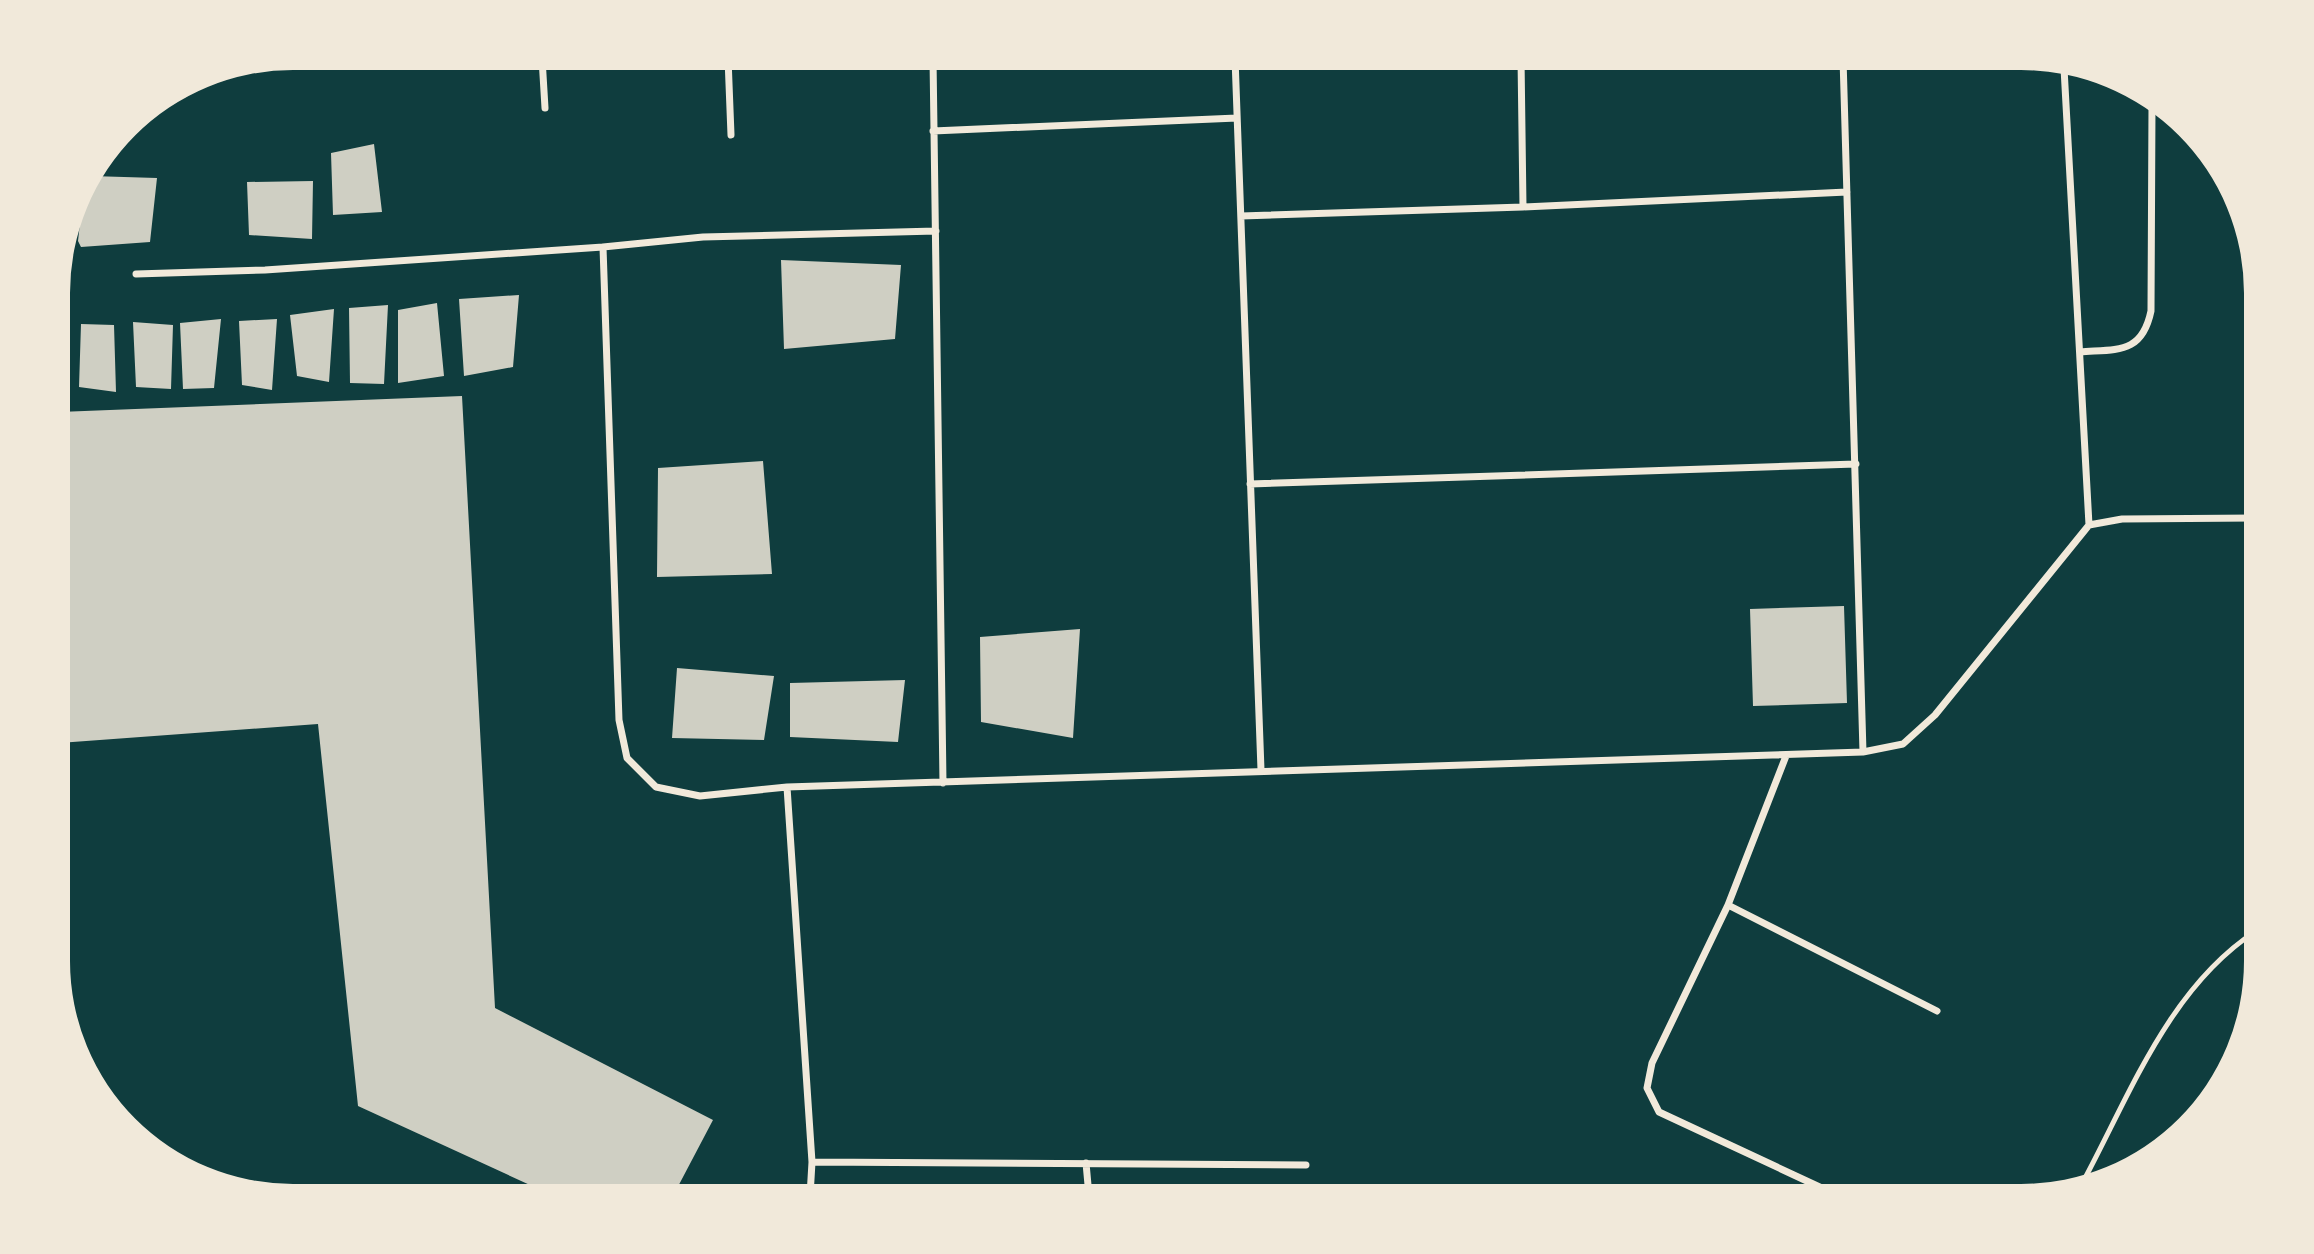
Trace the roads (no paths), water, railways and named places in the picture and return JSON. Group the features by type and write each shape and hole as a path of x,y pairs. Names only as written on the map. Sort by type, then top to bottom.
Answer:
{"street":[{"path":"543,70 545,108"},
{"path":"728,70 731,135"},
{"path":"933,70 943,783"},
{"path":"1235,70 1261,770"},
{"path":"1521,70 1523,207"},
{"path":"1843,70 1863,752"},
{"path":"2064,75 2089,525"},
{"path":"2080,352 2121,349 2138,342 2148,327 2151,311 2152,113"},
{"path":"933,131 1237,118"},
{"path":"1241,216 1523,207 1847,192"},
{"path":"136,274 265,270 603,247 703,237 936,231"},
{"path":"603,247 619,720 626,758 656,787 700,796 787,787 1863,752 1903,744 1935,715 2068,547 2089,525 2122,519 2244,518"},
{"path":"1250,484 1856,464"},
{"path":"1786,756 1728,905 1652,1063 1647,1088 1659,1112 1813,1184"},
{"path":"787,787 812,1162 811,1184"},
{"path":"1728,905 1937,1011"},
{"path":"812,1162 1306,1165"},
{"path":"1086,1163 1088,1184"}],"lane":[{"path":"2087,1174 2175,1009 2203,976 2244,941"}]}
